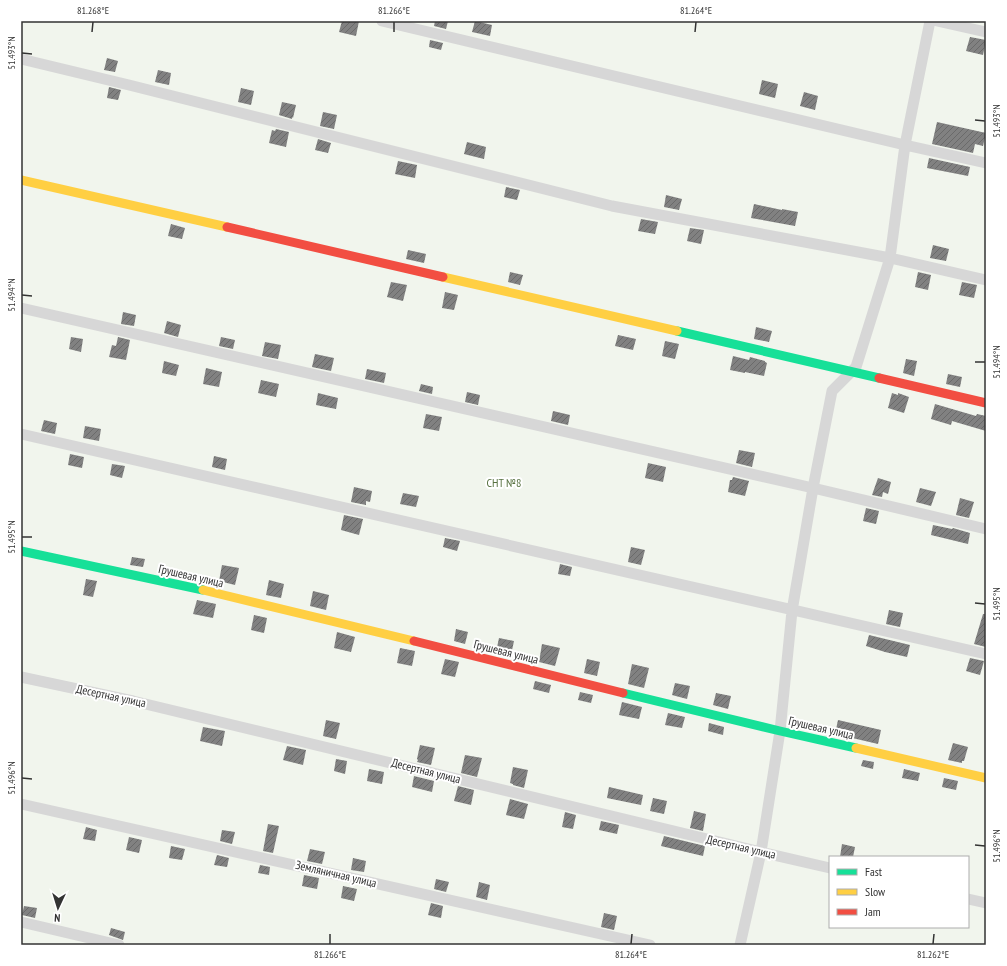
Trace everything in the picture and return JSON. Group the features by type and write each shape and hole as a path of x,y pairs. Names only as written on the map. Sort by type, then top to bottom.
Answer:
{"street":[{"path":"382,21 904,145 986,163"},
{"path":"740,945 761,852 780,731 792,611 813,488 832,391 856,367 890,258 904,145 930,21"},
{"path":"937,21 986,32"},
{"path":"21,59 612,206 890,258 986,280"},
{"path":"21,180 986,403"},
{"path":"21,308 813,488 986,529"},
{"path":"21,434 986,654"},
{"name":"Грушевая улица","path":"21,551 212,592 780,731 986,778"},
{"name":"Десертная улица","path":"21,677 141,703 829,868"},
{"name":"Земляничная улица","path":"21,804 650,945"},
{"path":"969,899 986,903"},
{"path":"21,922 119,945"}],"green space":[{"name":"СНТ №8","path":"21,21 986,21 986,945 21,945"}],"building":[{"path":"342,21 359,21 356,36 339,32"},
{"path":"435,21 448,21 446,29 434,26"},
{"path":"475,21 492,25 490,36 472,32"},
{"path":"970,37 986,40 983,55 966,51"},
{"path":"430,40 443,43 441,50 429,47"},
{"path":"107,58 118,61 115,72 104,70"},
{"path":"158,70 171,73 169,85 155,82"},
{"path":"762,80 778,84 775,98 759,94"},
{"path":"109,87 121,90 118,100 107,98"},
{"path":"241,88 254,91 251,105 238,102"},
{"path":"804,92 818,96 815,110 800,106"},
{"path":"282,102 296,105 292,119 279,115"},
{"path":"323,112 337,115 334,129 320,126"},
{"path":"937,122 986,133 983,146 975,144 973,153 932,144"},
{"path":"276,129 289,132 286,147 269,143 272,130 275,131"},
{"path":"318,139 331,143 328,153 315,150"},
{"path":"467,142 486,147 484,159 464,154"},
{"path":"929,158 970,167 968,176 927,168"},
{"path":"398,161 417,165 415,178 395,174"},
{"path":"506,187 520,190 517,200 504,197"},
{"path":"666,195 682,199 679,210 664,207"},
{"path":"754,204 798,212 795,226 751,218"},
{"path":"641,219 658,222 655,234 638,231"},
{"path":"171,224 185,228 182,239 168,236"},
{"path":"690,228 704,230 701,244 687,241"},
{"path":"933,245 949,249 946,261 930,258"},
{"path":"408,250 426,254 424,263 406,259"},
{"path":"510,272 523,275 520,285 508,282"},
{"path":"918,272 931,275 928,290 915,287"},
{"path":"391,282 407,285 403,301 387,297"},
{"path":"962,282 977,285 974,298 959,295"},
{"path":"445,292 458,295 454,310 442,308"},
{"path":"123,312 136,315 134,326 121,324"},
{"path":"167,321 181,325 178,337 164,333"},
{"path":"756,327 772,331 769,342 754,339"},
{"path":"618,335 636,339 633,350 615,346"},
{"path":"71,337 83,339 81,352 69,349"},
{"path":"118,337 130,340 126,360 109,357 112,345 116,346"},
{"path":"221,337 235,340 233,349 219,346"},
{"path":"665,341 679,344 675,359 662,356"},
{"path":"265,342 281,345 278,359 262,356"},
{"path":"315,354 334,358 331,371 312,367"},
{"path":"733,356 749,360 750,357 765,361 767,363 764,376 730,370"},
{"path":"906,359 917,361 914,376 903,373"},
{"path":"164,361 179,365 176,376 162,373"},
{"path":"206,368 222,372 219,387 203,384"},
{"path":"367,369 386,373 384,383 365,379"},
{"path":"948,374 962,377 960,387 946,384"},
{"path":"261,380 279,384 276,397 258,393"},
{"path":"421,384 433,387 432,394 419,391"},
{"path":"467,392 480,395 478,405 465,402"},
{"path":"318,393 338,398 336,409 316,405"},
{"path":"892,393 898,395 898,393 909,397 904,413 888,408"},
{"path":"935,404 976,416 977,414 986,416 986,431 952,421 951,425 931,419"},
{"path":"553,411 570,415 568,425 551,421"},
{"path":"426,414 442,417 439,431 423,428"},
{"path":"44,420 57,423 55,434 41,431"},
{"path":"85,426 101,429 99,441 83,438"},
{"path":"739,450 755,453 752,467 736,463"},
{"path":"70,454 84,457 82,468 68,465"},
{"path":"214,456 227,459 225,470 212,467"},
{"path":"648,463 666,467 663,482 645,478"},
{"path":"112,464 125,466 122,478 110,475"},
{"path":"733,477 749,481 745,496 728,492 730,480 732,480"},
{"path":"878,478 891,482 888,494 883,492 882,497 872,495"},
{"path":"354,487 372,491 370,502 366,501 366,505 351,502"},
{"path":"920,488 936,492 931,506 916,502"},
{"path":"403,493 419,496 416,507 400,504"},
{"path":"960,498 974,502 969,518 956,515"},
{"path":"866,508 879,511 876,524 863,521"},
{"path":"344,515 363,519 359,535 341,530"},
{"path":"933,525 953,528 970,533 968,544 931,535"},
{"path":"445,538 460,541 457,551 443,547"},
{"path":"631,547 645,550 641,565 628,562"},
{"path":"132,557 145,559 143,567 130,565"},
{"path":"560,564 572,567 570,576 558,574"},
{"path":"222,565 239,568 235,585 219,581"},
{"path":"86,579 97,581 93,597 83,595"},
{"path":"269,580 284,584 281,598 266,595"},
{"path":"313,591 329,595 326,610 310,606"},
{"path":"197,600 216,604 213,618 193,614"},
{"path":"889,610 903,613 900,627 886,624"},
{"path":"983,614 986,614 986,647 974,644"},
{"path":"254,615 267,618 264,633 251,630"},
{"path":"456,629 468,632 465,644 454,641"},
{"path":"337,632 355,637 351,652 334,648"},
{"path":"869,635 910,645 907,657 866,646"},
{"path":"499,638 514,641 511,655 496,652"},
{"path":"542,644 560,648 555,666 539,662"},
{"path":"400,648 415,651 412,666 397,663"},
{"path":"970,658 984,661 980,675 966,671"},
{"path":"445,659 459,662 455,677 441,674"},
{"path":"587,659 600,662 597,676 584,673"},
{"path":"632,664 649,668 644,688 628,684"},
{"path":"535,681 551,685 549,693 533,689"},
{"path":"675,683 690,686 687,699 672,695"},
{"path":"580,692 593,695 591,703 578,700"},
{"path":"716,693 731,696 728,709 713,705"},
{"path":"622,702 642,707 639,719 619,715"},
{"path":"668,713 685,717 682,728 665,725"},
{"path":"326,720 340,723 336,739 323,736"},
{"path":"838,720 881,730 878,744 835,734"},
{"path":"709,723 724,727 723,735 708,731"},
{"path":"203,727 225,731 222,746 200,741"},
{"path":"953,743 968,747 962,763 948,760"},
{"path":"420,745 435,748 431,765 417,762"},
{"path":"287,746 306,750 303,765 283,760"},
{"path":"465,755 482,758 477,777 461,773"},
{"path":"336,759 347,761 345,774 334,771"},
{"path":"863,760 874,762 873,769 861,766"},
{"path":"513,767 528,770 524,788 510,783"},
{"path":"369,769 384,772 382,784 367,781"},
{"path":"904,769 920,773 918,781 902,778"},
{"path":"414,776 434,781 432,792 412,787"},
{"path":"944,778 958,781 956,790 942,787"},
{"path":"458,786 474,790 471,805 454,801"},
{"path":"609,787 643,795 641,805 607,798"},
{"path":"653,798 667,801 664,814 650,811"},
{"path":"510,799 528,804 524,819 506,815"},
{"path":"694,811 706,814 703,831 690,828"},
{"path":"565,812 576,815 573,829 562,827"},
{"path":"601,821 619,825 617,834 599,830"},
{"path":"268,824 279,826 273,853 263,851"},
{"path":"86,827 97,830 95,841 83,839"},
{"path":"222,830 235,832 232,844 220,841"},
{"path":"664,836 705,846 703,856 661,846"},
{"path":"129,837 142,840 139,853 126,850"},
{"path":"842,844 855,847 853,856 840,856"},
{"path":"171,846 185,849 182,860 169,858"},
{"path":"310,849 325,852 322,864 307,861"},
{"path":"217,855 229,858 227,867 214,865"},
{"path":"353,858 366,861 364,872 351,870"},
{"path":"260,865 270,867 269,875 258,873"},
{"path":"304,875 319,878 317,889 302,886"},
{"path":"436,879 449,882 446,892 434,889"},
{"path":"479,882 490,885 487,900 476,897"},
{"path":"343,886 357,889 354,901 341,898"},
{"path":"431,903 443,906 441,918 428,915"},
{"path":"24,906 37,908 35,918 22,915"},
{"path":"604,913 617,916 614,930 601,927"},
{"path":"111,928 125,932 123,940 109,935"}],"traffic: fast":[{"path":"677,331 879,378"},
{"path":"21,551 203,590"},
{"path":"623,693 856,748"}],"traffic: slow":[{"path":"21,180 227,227"},
{"path":"443,277 677,331"},
{"path":"203,590 414,641"},
{"path":"856,748 986,778"}],"traffic: jam":[{"path":"227,227 443,277"},
{"path":"879,378 986,403"},
{"path":"414,641 623,693"}]}
